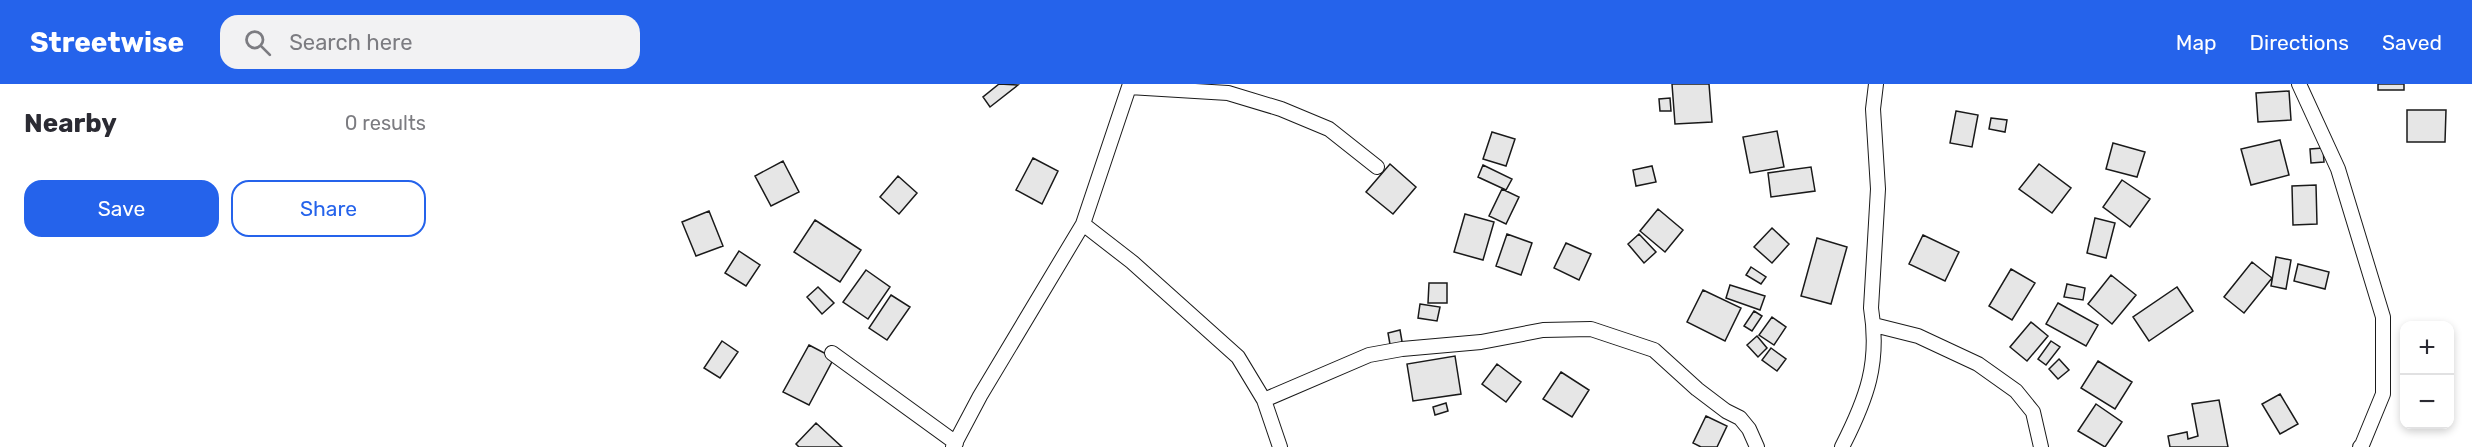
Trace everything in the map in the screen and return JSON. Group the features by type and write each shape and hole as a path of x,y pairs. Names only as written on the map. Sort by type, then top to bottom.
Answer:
{"street":[{"path":"1842,447 1862,409 1874,360 1874,326 1871,308 1878,189 1873,109 1876,84"},
{"path":"2299,84 2338,168 2383,317 2383,394 2360,447"},
{"path":"832,353 955,445 980,396 1083,224 1130,86 1228,93 1281,109 1329,129 1377,167"},
{"path":"1083,224 1132,262 1238,357 1264,400 1280,447"},
{"path":"1874,326 1918,336 1978,364 2016,391 2033,412 2041,447"},
{"path":"1264,400 1369,355 1402,349 1480,342 1543,330 1591,329 1654,350 1697,389 1726,411 1740,418 1749,429 1757,447"}],"building":[{"path":"999,84 1018,85 990,107 983,97"},
{"path":"1672,84 1709,84 1712,122 1675,124"},
{"path":"2378,84 2404,84 2404,90 2378,90"},
{"path":"2289,91 2291,120 2258,122 2256,93"},
{"path":"1670,98 1671,111 1660,111 1659,99"},
{"path":"2407,110 2446,110 2445,142 2407,142"},
{"path":"1956,111 1978,115 1972,147 1950,143"},
{"path":"1991,118 2007,120 2005,132 1989,129"},
{"path":"1777,131 1784,167 1750,173 1743,137"},
{"path":"1492,132 1515,139 1506,166 1483,159"},
{"path":"2280,140 2289,175 2251,185 2241,149"},
{"path":"2113,143 2145,152 2137,177 2106,169"},
{"path":"2323,148 2324,162 2311,163 2310,149"},
{"path":"1033,158 1058,171 1042,204 1016,190"},
{"path":"783,161 799,192 771,206 755,176"},
{"path":"1390,164 1416,187 1393,214 1366,192"},
{"path":"2039,164 2071,188 2052,213 2019,189"},
{"path":"1483,165 1512,179 1506,190 1478,177"},
{"path":"1652,166 1656,182 1636,186 1633,170"},
{"path":"1811,167 1815,191 1771,197 1768,173"},
{"path":"898,176 917,193 899,214 880,197"},
{"path":"2122,180 2150,199 2130,227 2103,207"},
{"path":"2316,185 2317,224 2293,225 2292,186"},
{"path":"1502,189 1519,197 1506,224 1489,216"},
{"path":"1658,209 1683,230 1665,252 1640,231"},
{"path":"709,211 723,246 696,256 682,222"},
{"path":"1465,214 1494,222 1483,260 1454,252"},
{"path":"2095,218 2115,223 2106,258 2087,253"},
{"path":"815,220 861,250 840,282 794,252"},
{"path":"1772,228 1789,244 1772,263 1754,247"},
{"path":"1507,234 1532,243 1521,275 1496,266"},
{"path":"1639,234 1656,252 1644,263 1628,244"},
{"path":"1923,235 1959,252 1945,281 1909,264"},
{"path":"1817,238 1847,247 1831,304 1801,296"},
{"path":"1566,243 1591,254 1579,280 1554,268"},
{"path":"739,251 760,265 746,286 725,273"},
{"path":"2276,257 2291,260 2286,289 2271,286"},
{"path":"2252,262 2272,278 2244,313 2224,297"},
{"path":"2298,264 2329,272 2325,289 2294,281"},
{"path":"1751,267 1766,277 1761,284 1746,275"},
{"path":"2011,269 2035,283 2012,320 1989,306"},
{"path":"866,270 890,287 868,319 843,302"},
{"path":"2111,275 2136,295 2112,324 2088,304"},
{"path":"1429,283 1447,283 1447,303 1428,303"},
{"path":"2067,284 2085,288 2083,300 2064,297"},
{"path":"1730,285 1765,296 1760,310 1726,298"},
{"path":"818,287 834,303 822,314 807,297"},
{"path":"2177,287 2193,311 2149,341 2133,317"},
{"path":"1703,290 1741,308 1725,341 1687,322"},
{"path":"891,295 910,307 887,340 869,328"},
{"path":"2058,303 2098,325 2086,346 2046,324"},
{"path":"1420,304 1440,307 1437,321 1418,318"},
{"path":"1754,311 1762,316 1752,331 1744,326"},
{"path":"1772,317 1786,327 1774,345 1759,335"},
{"path":"2031,322 2048,336 2027,361 2010,347"},
{"path":"1400,330 1403,347 1391,350 1388,333"},
{"path":"1757,336 1767,348 1758,357 1747,345"},
{"path":"722,341 738,352 720,378 704,368"},
{"path":"2051,341 2060,347 2046,365 2038,359"},
{"path":"809,345 834,358 809,405 783,392"},
{"path":"1771,348 1786,359 1777,371 1762,360"},
{"path":"1455,356 1461,394 1413,401 1407,364"},
{"path":"2059,359 2069,370 2058,379 2049,369"},
{"path":"2098,361 2132,382 2115,409 2081,388"},
{"path":"1497,364 1521,382 1506,402 1482,384"},
{"path":"1561,372 1589,390 1572,417 1543,399"},
{"path":"2280,394 2298,424 2280,434 2262,404"},
{"path":"2219,400 2228,447 2170,447 2168,436 2187,432 2188,439 2198,436 2192,404"},
{"path":"1446,403 1448,411 1435,415 1433,407"},
{"path":"2096,404 2122,422 2105,447 2078,431"},
{"path":"1706,416 1727,426 1717,447 1701,447 1693,443"},
{"path":"816,423 842,447 799,447 796,444"}]}
